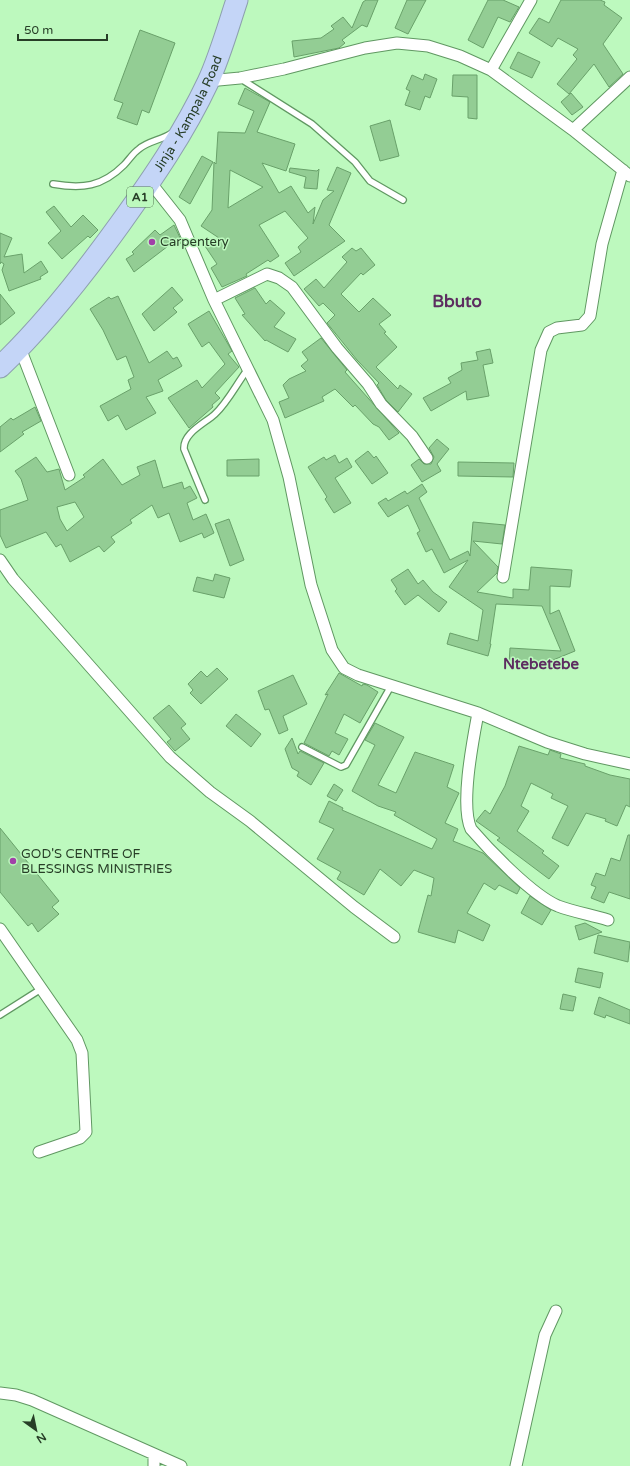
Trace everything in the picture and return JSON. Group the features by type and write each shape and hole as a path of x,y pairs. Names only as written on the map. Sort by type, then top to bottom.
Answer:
{"highway":[{"name":"Jinja - Kampala Road","path":"0,367 20,348 60,303 100,252 150,182 187,124 208,81 237,0"}],"street":[{"path":"491,70 531,0"},
{"path":"208,81 240,78 284,69 365,48 397,43 428,46 460,56 491,70 573,130 626,173 602,244 590,316 582,325 557,328 549,332 541,350 503,577"},
{"path":"573,130 630,77"},
{"path":"150,182 180,220 214,300 273,420 289,477 311,584 332,650 344,668 358,675 478,713 547,742 585,754 630,764"},
{"path":"214,300 266,274 279,278 292,287 337,348 368,384 381,404 412,436 427,458"},
{"path":"20,348 69,475"},
{"path":"0,560 13,579 170,757 210,792 250,821 354,907 394,937"},
{"path":"478,713 469,767 466,807 467,821 471,829 514,874 543,898 557,905 608,920"},
{"path":"0,929 76,1040 82,1053 86,1132 80,1138 39,1152"},
{"path":"516,1466 545,1335 556,1311"},
{"path":"0,1393 16,1395 32,1400 181,1466"},
{"path":"154,1454 154,1466"}],"lane":[{"path":"240,78 312,124 355,162 370,181 403,200"},
{"path":"53,184 81,187 96,185 119,171 142,146 163,139 187,124"},
{"path":"205,500 183,444 187,437 216,413 248,369"},
{"path":"302,746 340,767 346,765 391,686"},
{"path":"0,1016 41,989"}],"building":[{"path":"366,0 378,0 367,27 362,25 342,40 345,43 339,48 294,57 292,41 321,38 334,29 331,26 343,17 352,28 363,2"},
{"path":"407,0 426,0 408,34 395,28"},
{"path":"488,0 503,0 519,7 510,22 498,17 483,48 468,40"},
{"path":"561,0 600,0 605,2 604,5 622,18 603,44 623,74 609,87 594,64 569,94 557,84 577,59 573,55 578,49 558,38 552,47 529,33 539,18 549,23"},
{"path":"140,30 175,43 149,113 142,110 137,125 117,118 123,103 114,100"},
{"path":"518,52 540,62 532,78 510,68"},
{"path":"425,74 437,79 430,98 425,96 420,110 405,105 410,91 406,89 412,75 423,80"},
{"path":"453,75 477,75 477,119 468,118 468,97 452,96"},
{"path":"245,88 270,102 257,132 295,144 286,171 262,163 279,193 291,186 308,213 315,207 313,224 323,200 334,191 327,190 337,167 351,173 329,225 345,241 294,276 285,263 301,252 298,247 308,238 285,211 259,225 279,256 270,262 268,260 246,274 247,276 222,287 211,268 217,264 205,246 219,238 201,226 212,210 214,162 216,164 218,132 245,133 254,111 238,104","holes":["230,170 263,187 228,208"]},
{"path":"571,93 583,107 572,115 561,102"},
{"path":"390,120 399,156 380,161 370,126"},
{"path":"202,156 213,162 190,204 179,197"},
{"path":"290,168 317,171 319,169 317,189 304,188 306,177 289,172"},
{"path":"54,206 71,227 83,215 98,230 90,238 88,236 62,259 48,243 61,231 46,212"},
{"path":"174,225 182,242 178,245 176,240 134,272 126,259 134,254 132,252 155,230 160,235"},
{"path":"0,233 12,238 4,257 22,254 24,273 41,261 48,272 40,277 41,279 9,291 2,270 4,264 1,262 0,264"},
{"path":"352,248 356,251 361,248 375,265 363,275 361,273 341,294 359,312 373,298 391,315 379,324 386,332 384,333 397,347 376,367 398,389 400,385 412,394 398,412 386,400 377,385 379,383 357,360 327,323 335,315 323,303 319,306 304,289 316,279 324,288 347,262 342,257"},
{"path":"172,287 183,300 173,308 177,312 154,331 142,314"},
{"path":"255,288 266,304 270,300 285,313 274,327 296,339 288,352 266,340 265,341 242,315 245,314 235,298"},
{"path":"0,294 15,313 0,325"},
{"path":"118,296 149,363 167,351 173,359 177,357 182,366 158,380 163,391 146,397 156,413 126,430 118,415 108,421 100,406 131,389 128,380 134,377 126,356 117,360 103,330 90,309 109,297 111,299"},
{"path":"209,311 232,351 228,354 239,367 215,393 220,398 212,405 213,407 189,428 168,398 197,380 202,388 225,364 209,342 202,347 188,324"},
{"path":"321,338 347,370 345,372 399,433 389,440 379,427 373,424 355,405 353,407 335,389 322,397 324,401 285,418 279,402 289,398 283,385 289,379 306,371 301,366 308,360 302,352"},
{"path":"490,349 493,363 483,365 489,396 467,400 466,391 431,411 423,398 451,383 448,378 462,370 461,363 478,360 476,352"},
{"path":"35,407 41,421 22,432 24,434 0,452 0,427 11,418 13,420"},
{"path":"437,439 449,449 437,464 441,471 422,482 411,465 419,459 424,464 431,464 434,457 429,448"},
{"path":"368,451 374,458 376,456 388,473 372,484 355,461"},
{"path":"335,455 339,463 347,458 352,467 335,478 351,503 334,513 325,499 327,497 308,467 324,457 326,460"},
{"path":"36,457 47,472 59,469 65,490 85,477 83,475 103,459 122,485 140,475 137,467 155,460 163,488 182,482 184,489 190,486 197,498 187,503 193,520 206,514 214,533 204,538 202,533 180,542 169,513 158,518 152,505 130,520 132,523 111,537 115,542 104,552 99,546 70,562 61,544 56,547 46,532 6,548 0,535 0,510 28,500 21,479 15,471","holes":["75,502 84,517 67,531 60,519 57,507"]},
{"path":"259,459 259,476 227,476 227,460"},
{"path":"458,462 514,463 513,477 458,476"},
{"path":"422,484 427,492 419,498 450,560 468,551 470,556 473,522 505,525 502,544 473,541 498,567 497,573 477,592 513,598 513,589 529,590 531,567 572,570 570,587 550,586 550,614 559,610 575,651 553,660 553,666 509,664 510,648 561,651 542,606 496,604 488,656 447,644 450,633 478,641 483,610 449,587 468,560 444,573 432,549 426,552 417,533 420,531 408,505 388,517 378,503 386,498 388,501 405,491 407,494"},
{"path":"229,519 244,560 230,566 215,524"},
{"path":"408,569 418,584 423,580 433,592 447,602 439,612 418,595 405,605 395,591 397,589 391,580"},
{"path":"215,574 230,578 224,598 193,591 197,577 213,581"},
{"path":"217,668 228,679 201,704 190,693 193,690 188,684 201,671 207,677"},
{"path":"339,673 362,686 363,684 367,685 378,692 360,723 344,714 335,733 348,739 339,755 332,751 329,756 304,743 328,694 325,695"},
{"path":"293,675 307,704 283,716 288,730 279,734 269,709 265,710 258,691"},
{"path":"169,705 186,724 181,728 190,739 175,751 167,742 171,739 153,718"},
{"path":"236,714 261,734 251,747 226,726"},
{"path":"375,723 404,737 378,785 396,793 415,752 454,765 447,787 459,793 445,823 458,829 453,841 483,853 520,888 517,894 499,885 495,890 484,883 467,913 490,925 483,941 458,930 455,943 418,932 428,895 431,896 434,878 414,870 401,886 380,869 364,895 337,879 341,872 317,859 334,829 319,822 329,801 343,808 342,810 432,849 437,839 394,815 396,812 378,806 352,791 375,745 365,740"},
{"path":"292,738 298,754 300,751 324,763 311,785 297,776 299,772 292,768 285,749"},
{"path":"519,746 548,755 550,750 561,754 560,758 585,764 585,766 610,775 630,779 630,807 626,805 617,826 605,821 606,819 586,813 568,846 552,838 568,806 551,798 553,794 531,783 521,806 529,811 517,831 544,851 542,853 559,866 549,879 497,840 500,838 476,821 485,810 490,814 505,786"},
{"path":"334,784 343,790 336,801 327,796"},
{"name":"GOD'S CENTRE OF BLESSINGS MINISTRIES","path":"0,828 59,901 52,907 59,914 38,932 32,923 28,926 0,892"},
{"path":"628,835 630,835 630,899 609,892 604,903 591,898 596,887 591,885 596,873 605,876 611,858 620,861"},
{"path":"530,896 551,910 542,925 521,913"},
{"path":"585,923 602,932 579,940 575,926"},
{"path":"598,935 630,942 628,962 594,953"},
{"path":"578,968 603,973 600,988 575,982"},
{"path":"563,994 576,997 573,1011 560,1009"},
{"path":"599,997 630,1010 630,1024 606,1015 605,1018 594,1014"}],"place":[{"name":"Carpentery","path":"152,242"},
{"name":"GOD'S CENTRE OF BLESSINGS MINISTRIES","path":"13,861"}],"district":[{"name":"Bbuto","path":"457,301"},
{"name":"Ntebetebe","path":"541,664"}]}
